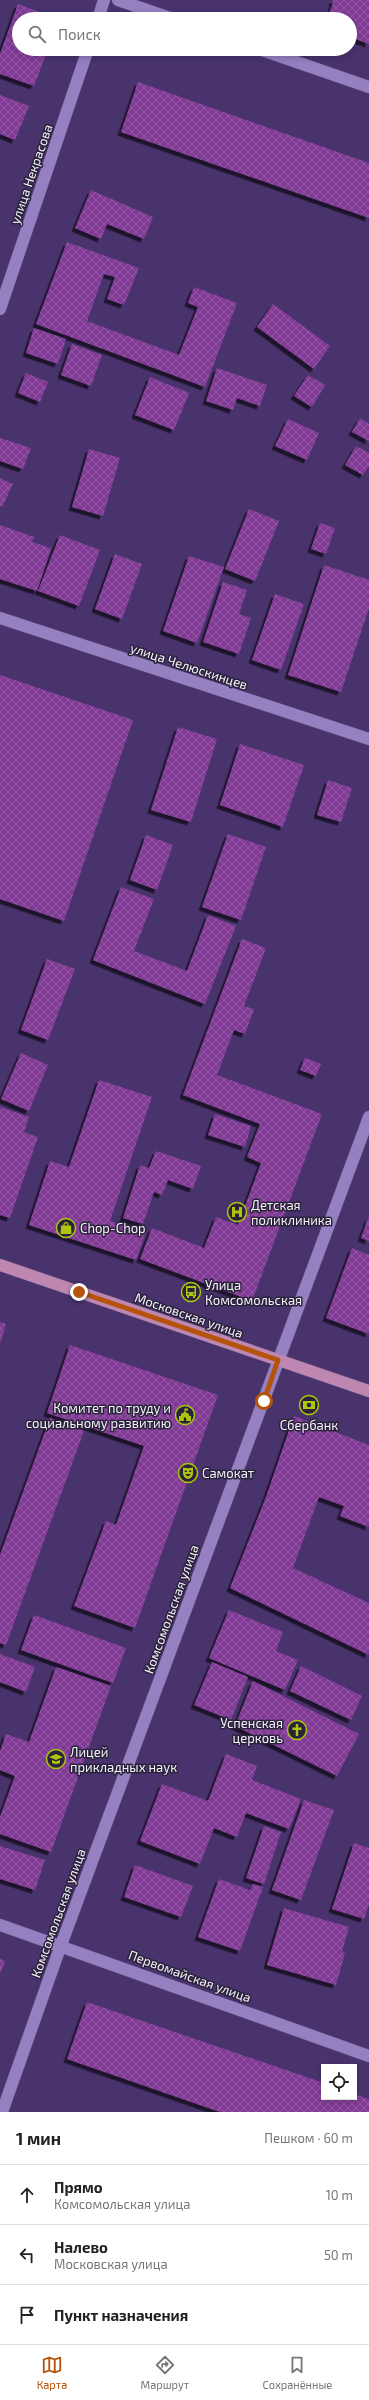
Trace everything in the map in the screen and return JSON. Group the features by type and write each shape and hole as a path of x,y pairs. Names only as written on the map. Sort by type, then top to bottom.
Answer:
{"main road":[{"name":"Московская улица","path":"0,1265 369,1391"}],"street":[{"path":"100,12 104,0"},
{"path":"118,0 153,12"},
{"name":"улица Некрасова","path":"0,309 86,56"},
{"path":"279,56 369,87"},
{"name":"улица Челюскинцев","path":"0,618 369,740"},
{"name":"Комсомольская улица","path":"2,2112 61,1945 369,1117"},
{"name":"Первомайская улица","path":"0,1925 61,1945 369,2056"}],"building":[{"path":"332,0 369,0 369,44 357,40 357,12 330,12 333,3"},
{"path":"18,4 39,12 15,12"},
{"path":"12,21 12,56 45,56 34,86 0,74 0,54"},
{"path":"138,82 369,163 369,218 121,132"},
{"path":"0,95 29,106 15,140 0,134"},
{"path":"91,190 153,217 144,239 107,224 101,239 75,228"},
{"path":"67,242 139,268 124,305 107,299 115,277 104,274 87,321 179,355 198,307 188,303 194,287 237,303 205,387 36,324"},
{"path":"273,304 330,346 314,369 257,327"},
{"path":"34,328 66,339 58,364 26,353"},
{"path":"72,344 102,355 91,386 61,375"},
{"path":"217,368 267,385 260,406 237,398 233,410 206,401"},
{"path":"26,373 48,382 40,402 18,393"},
{"path":"308,375 325,385 312,407 294,396"},
{"path":"150,377 189,393 174,430 135,415"},
{"path":"360,418 369,424 369,441 352,432"},
{"path":"288,419 319,433 307,460 275,446"},
{"path":"0,438 31,448 23,469 0,461"},
{"path":"356,446 369,453 369,466 363,475 345,465"},
{"path":"89,449 120,458 103,516 72,507"},
{"path":"0,478 13,484 2,507 0,506"},
{"path":"249,509 279,521 255,581 225,569"},
{"path":"320,523 335,528 326,554 311,549"},
{"path":"0,525 34,537 32,542 51,548 37,591 0,579"},
{"path":"60,535 100,550 79,606 38,591"},
{"path":"115,554 142,564 122,619 95,609"},
{"path":"189,556 224,567 197,643 163,631"},
{"path":"324,565 369,580 369,608 341,692 288,675"},
{"path":"223,582 247,590 239,614 251,618 239,654 203,642"},
{"path":"275,594 304,604 281,670 252,660"},
{"path":"0,675 133,720 64,921 0,899"},
{"path":"178,727 217,739 191,822 151,810"},
{"path":"240,744 304,765 283,827 220,805"},
{"path":"328,780 352,788 341,822 317,815"},
{"path":"228,834 266,847 241,920 202,907"},
{"path":"146,835 173,845 157,890 130,880"},
{"path":"121,887 154,899 134,951 187,971 208,915 236,926 205,1004 93,960"},
{"path":"242,939 266,948 244,1006 254,1009 245,1034 234,1030 217,1075 322,1114 252,1301 140,1259 152,1228 204,1248 216,1217 238,1225 261,1163 247,1157 260,1124 183,1095"},
{"path":"47,959 75,969 48,1040 21,1030"},
{"path":"21,1053 48,1065 29,1111 1,1099"},
{"path":"305,1058 321,1064 316,1076 300,1070"},
{"path":"99,1080 152,1097 110,1221 146,1232 136,1260 29,1225 50,1161 69,1167"},
{"path":"0,1107 29,1117 24,1132 38,1137 10,1218 0,1215"},
{"path":"215,1114 251,1126 245,1147 208,1135"},
{"path":"156,1151 201,1166 193,1189 168,1180 162,1195 154,1192 143,1224 123,1218 140,1165 149,1168"},
{"path":"369,1216 369,1241 361,1238"},
{"path":"352,1248 369,1255 369,1334 326,1318"},
{"path":"0,1322 6,1324 0,1344"},
{"path":"70,1345 218,1395 135,1628 74,1606 106,1521 116,1525 144,1446 47,1413"},
{"path":"294,1416 369,1445 369,1527 340,1516 344,1506 319,1497 293,1568 369,1603 369,1655 230,1588 266,1497"},
{"path":"50,1418 84,1431 6,1645 0,1643 0,1555"},
{"path":"229,1610 283,1632 276,1651 298,1660 285,1690 209,1658"},
{"path":"34,1615 126,1648 113,1683 21,1650"},
{"path":"0,1654 35,1667 26,1692 0,1682"},
{"path":"212,1662 248,1677 231,1720 194,1705"},
{"path":"301,1666 362,1696 351,1720 290,1691"},
{"name":"Лицей прикладных наук","path":"56,1667 111,1686 51,1852 0,1834 0,1817 15,1776 0,1770 0,1751 6,1734 29,1742"},
{"name":"Успенская церковь","path":"253,1681 359,1734 337,1776 235,1726"},
{"path":"226,1754 257,1766 252,1780 301,1799 289,1829 246,1813 237,1837 214,1828 200,1864 140,1841 162,1784 208,1801"},
{"path":"304,1800 334,1810 301,1900 272,1890"},
{"path":"264,1826 281,1832 264,1884 246,1878"},
{"path":"354,1843 369,1848 369,1904 364,1919 332,1909"},
{"path":"0,1846 45,1860 35,1890 0,1879"},
{"path":"135,1865 193,1886 181,1917 124,1897"},
{"path":"219,1879 250,1890 253,1884 263,1887 240,1951 198,1937"},
{"path":"284,1908 349,1927 342,1952 345,1953 336,1985 267,1965"},
{"path":"0,1959 5,1961 0,1974"},
{"path":"87,2002 321,2082 321,2100 357,2100 357,2095 369,2099 369,2112 220,2112 67,2059"}],"place":[{"name":"Детская поликлиника","path":"237,1212"},
{"name":"Chop-Chop","path":"66,1228"},
{"name":"Улица Комсомольская","path":"191,1292"},
{"name":"Сбербанк","path":"309,1405"},
{"name":"Комитет по труду и социальному развитию","path":"185,1415"},
{"name":"Самокат","path":"188,1473"},
{"name":"Успенская церковь","path":"297,1730"},
{"name":"Лицей прикладных наук","path":"56,1759"}],"route":[{"path":"79,1292 278,1360 264,1401"}]}
